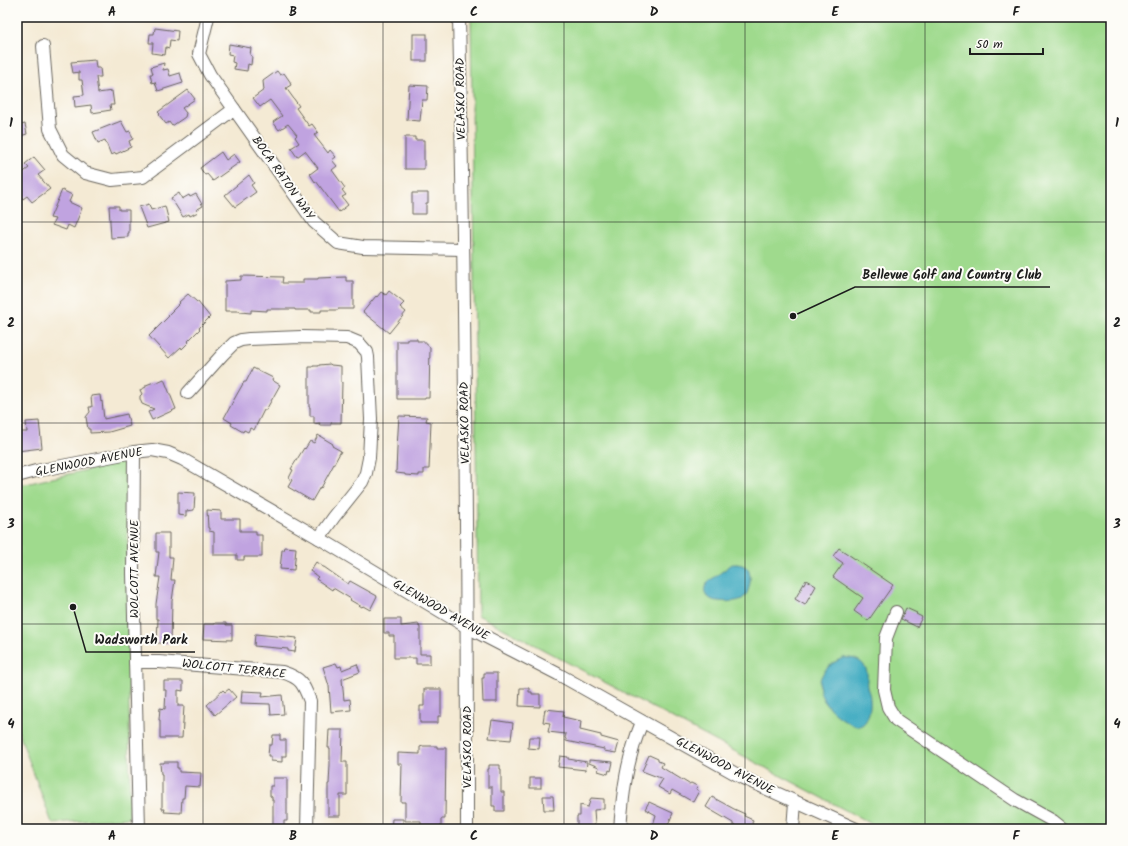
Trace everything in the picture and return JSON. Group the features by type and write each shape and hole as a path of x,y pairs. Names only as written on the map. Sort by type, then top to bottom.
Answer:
{"street":[{"name":"BOCA RATON WAY","path":"208,17 199,54 210,75 314,222 338,243 364,247 463,249"},
{"name":"VELASKO ROAD","path":"459,17 467,627 467,829"},
{"path":"43,46 50,129 63,155 85,173 112,180 143,177 234,109"},
{"path":"188,393 234,343 241,340 347,338 359,343 367,352 368,357 370,419 369,458 366,473 362,482 319,538"},
{"name":"GLENWOOD AVENUE","path":"17,476 134,452 152,450 168,453 182,459 319,538 467,627 558,674 743,778 856,829"},
{"name":"WOLCOTT AVENUE","path":"134,452 133,573 138,829"},
{"path":"896,612 886,638 884,690 888,707 896,720 1015,800 1053,821 1062,829"},
{"name":"WOLCOTT TERRACE","path":"135,662 159,662 282,672 291,674 298,679 303,685 310,701 307,829"},
{"path":"620,829 622,796 628,763 642,722"},
{"path":"793,829 795,802"}],"green space":[{"path":"471,17 1111,17 1111,829 881,829 478,615"},
{"path":"122,462 127,468 130,818 52,823 17,728 17,486"}],"water":[{"path":"736,564 745,566 749,571 750,584 745,597 740,600 730,602 715,601 709,598 705,594 706,585 729,566"},
{"path":"843,658 858,660 866,668 867,672 870,710 866,722 860,726 853,725 836,714 828,706 820,689 820,680 824,672 831,665"}],"building":[{"path":"155,28 178,31 177,41 170,40 169,48 166,47 165,55 152,53 153,43 149,43 150,34 154,34"},
{"path":"413,34 427,34 427,61 413,61"},
{"path":"229,44 251,48 251,65 248,64 247,71 234,69 235,63 232,62 233,55 228,54"},
{"path":"95,60 96,68 100,68 101,77 96,77 98,93 112,91 114,105 110,105 111,110 92,113 91,105 75,107 74,96 84,95 82,80 79,80 79,72 73,73 71,62"},
{"path":"164,63 163,70 168,69 170,76 180,73 183,83 158,91 155,82 152,83 150,74 153,74 151,67"},
{"path":"277,71 280,75 284,73 291,83 291,85 286,88 299,106 296,108 309,126 312,124 318,132 314,135 328,153 330,150 336,157 332,160 337,166 332,170 345,188 342,190 346,195 342,197 348,205 339,212 310,174 318,168 305,151 297,157 291,148 299,143 295,137 297,135 288,124 279,130 273,122 282,116 270,100 260,107 253,98 264,90 263,81"},
{"path":"409,85 428,86 427,100 422,100 420,121 407,120"},
{"path":"188,90 195,99 182,108 186,113 185,117 172,126 169,122 166,124 158,112"},
{"path":"121,121 127,132 130,131 133,139 129,141 131,147 111,155 105,140 98,143 93,132"},
{"path":"25,124 27,134 17,137 17,126"},
{"path":"405,137 415,137 415,140 424,140 424,169 405,169"},
{"path":"221,152 226,160 234,154 240,162 213,181 207,174 205,175 200,168"},
{"path":"34,157 45,170 38,175 50,189 32,202 27,196 23,199 17,190 17,177 29,168 25,164"},
{"path":"249,175 254,183 251,185 256,192 235,207 225,195"},
{"path":"62,190 72,195 69,202 82,208 74,228 68,225 66,230 52,225 55,219 50,218"},
{"path":"179,193 182,199 189,195 190,197 196,194 203,206 196,210 198,212 190,216 189,214 183,217 171,198"},
{"path":"412,193 428,193 426,214 412,214"},
{"path":"149,204 151,210 165,206 169,222 147,228 139,207"},
{"path":"109,206 119,206 119,210 129,210 128,237 111,238"},
{"path":"241,276 283,277 282,283 303,283 303,279 346,277 346,281 353,281 353,309 321,310 321,312 295,309 267,309 267,311 251,310 251,313 225,311 225,281 241,280"},
{"path":"389,291 404,303 400,307 406,312 389,333 363,312 376,296 377,297 381,292 386,295"},
{"path":"188,294 198,302 210,317 182,349 181,347 169,358 149,336"},
{"path":"407,339 424,341 424,343 427,343 430,347 429,398 397,399 397,341 407,341"},
{"path":"330,364 341,366 341,423 331,423 331,425 319,425 320,423 314,424 314,416 310,416 309,407 309,367"},
{"path":"253,368 273,378 272,380 280,385 266,410 264,410 254,430 250,428 248,432 244,430 243,432 231,425 232,423 224,418"},
{"path":"164,379 176,409 152,420 148,412 154,409 142,404 140,396 142,394 140,390 146,387 146,385"},
{"path":"100,395 104,419 127,414 130,426 109,432 90,433 86,417 90,412 89,407 92,407 91,396"},
{"path":"399,416 427,417 426,421 431,422 429,469 424,469 424,474 419,474 419,476 396,473"},
{"path":"39,421 42,448 17,451 17,432 27,432 26,422"},
{"path":"318,435 341,451 321,488 320,487 312,501 288,487 292,480 289,478 293,470 291,469 304,448 305,449 310,441 314,443"},
{"path":"178,492 195,493 194,510 186,511 186,516 178,515"},
{"path":"207,510 221,511 221,519 240,519 240,531 256,531 256,535 262,535 262,557 244,557 244,560 237,560 237,555 214,555 214,532 209,531 208,528"},
{"path":"156,533 169,533 169,557 173,557 171,580 175,580 172,601 171,643 157,643 158,619 156,619 156,604 160,577 156,577 159,552 156,552"},
{"path":"285,547 296,548 294,570 280,569 282,550 284,550"},
{"path":"839,548 893,585 868,621 854,611 863,598 833,577 843,563 833,556"},
{"path":"316,562 348,584 350,581 377,596 370,610 350,600 351,599 333,588 332,590 316,579 318,577 310,571"},
{"path":"806,580 816,586 805,605 795,599"},
{"path":"906,608 922,617 917,627 901,619"},
{"path":"384,619 401,619 401,626 419,624 420,654 430,654 430,664 416,664 416,658 394,658 394,636 389,636 389,633 384,633"},
{"path":"226,623 226,625 232,625 232,640 203,639 204,624"},
{"path":"255,634 297,638 295,652 288,651 288,649 254,646"},
{"path":"336,663 338,667 341,666 342,670 357,664 360,672 342,679 344,700 350,699 351,710 331,712 329,686 323,667"},
{"path":"484,673 497,673 497,702 483,702 482,678 484,678"},
{"path":"164,681 183,681 183,691 178,690 178,706 184,706 182,738 160,738 160,708 165,709 166,690 164,690"},
{"path":"520,688 529,688 529,692 532,692 532,694 540,694 540,707 519,706"},
{"path":"229,689 236,697 215,715 207,705 223,690 225,692"},
{"path":"424,689 441,689 441,716 438,716 438,723 420,723 420,706 424,706"},
{"path":"242,691 263,692 262,697 282,695 284,714 271,715 270,704 241,703"},
{"path":"545,709 564,711 563,717 581,721 580,730 601,735 601,737 619,742 616,753 566,741 566,734 548,732 550,723 543,722"},
{"path":"492,720 513,723 511,740 489,738"},
{"path":"329,730 343,730 342,762 347,762 347,795 340,795 340,816 328,816 328,784 330,765 330,748 328,748"},
{"path":"273,735 280,735 280,740 286,740 286,756 282,756 282,762 271,761 271,756 268,756 269,745 272,745"},
{"path":"529,737 540,737 539,749 528,748"},
{"path":"437,746 437,748 446,748 445,819 441,819 441,829 421,829 421,821 405,821 405,802 401,802 402,764 398,764 398,753 420,754 420,747"},
{"path":"649,755 663,763 661,767 689,784 691,783 697,786 696,789 699,791 693,802 672,790 670,794 658,787 663,779 642,771"},
{"path":"560,756 587,762 586,770 558,767"},
{"path":"589,760 613,762 611,771 609,770 608,774 598,771 599,767 589,763"},
{"path":"177,762 179,772 201,773 200,787 185,786 184,798 182,798 181,813 164,812 165,809 162,809 162,774 160,763"},
{"path":"489,765 500,765 501,792 504,792 504,811 495,811 495,806 492,806 492,787 488,787"},
{"path":"273,778 287,778 287,821 284,821 284,827 273,827 273,800 270,796 270,786 273,786"},
{"path":"530,778 541,778 541,788 530,788"},
{"path":"543,796 553,796 554,810 544,810"},
{"path":"712,797 745,814 744,816 753,820 752,823 755,829 743,829 733,825 733,823 706,807"},
{"path":"591,798 604,799 604,809 594,810 595,824 593,827 577,828 577,816 580,816 580,805 588,807"},
{"path":"649,802 673,813 667,827 664,828 653,825 656,815 645,809"},
{"path":"392,819 403,819 403,829 391,829"}],"place":[{"name":"Bellevue Golf and Country Club","path":"793,316"},
{"name":"Wadsworth Park","path":"73,607"}]}
